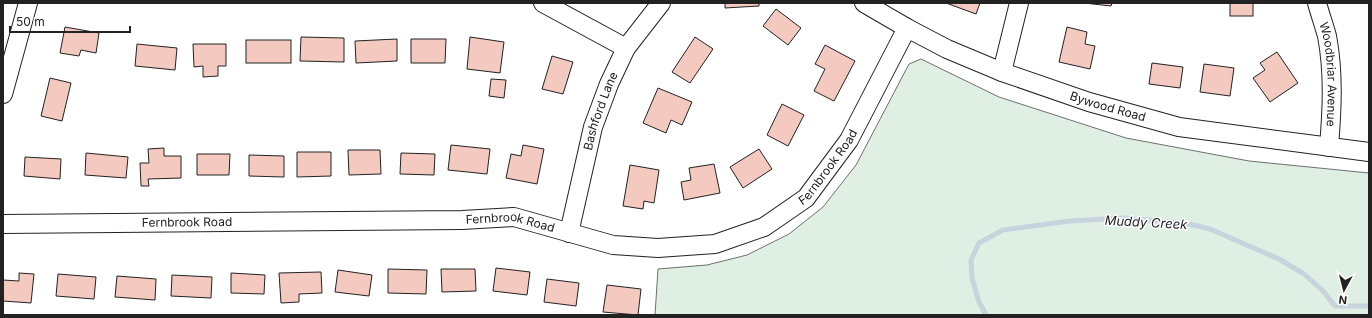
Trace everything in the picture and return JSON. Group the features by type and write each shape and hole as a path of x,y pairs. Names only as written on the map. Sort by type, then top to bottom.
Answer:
{"street":[{"path":"3,94 28,3"},
{"path":"543,3 626,48"},
{"name":"Bashford Lane","path":"569,233 593,127 609,84 626,48 661,3"},
{"name":"Bywood Road","path":"864,3 947,49 1002,72 1089,102 1179,127 1369,152"},
{"path":"1002,72 1019,3"},
{"name":"Woodbriar Avenue","path":"1317,3 1326,35 1331,66 1332,106 1329,147"},
{"name":"Fernbrook Road","path":"3,224 462,220 514,217 613,245 658,248 715,244 764,227 806,198 848,140 907,28"}],"green space":[{"path":"921,59 999,97 1126,138 1249,161 1369,173 1369,315 655,315 658,269 707,265 747,255 789,234 823,207 856,165 909,64"}],"building":[{"path":"725,3 759,3 759,6 725,8"},
{"path":"946,3 980,3 976,14"},
{"path":"1084,3 1112,3 1111,6"},
{"path":"1230,3 1253,3 1253,16 1230,16"},
{"path":"776,9 801,28 788,45 763,26"},
{"path":"65,27 99,33 96,53 81,50 79,56 60,53"},
{"path":"1067,27 1087,32 1085,44 1095,46 1090,69 1059,62"},
{"path":"301,37 344,38 344,62 300,61"},
{"path":"470,37 504,42 500,73 467,69"},
{"path":"695,37 713,49 690,83 672,72"},
{"path":"397,39 397,61 356,63 355,41"},
{"path":"411,39 446,39 445,63 411,63"},
{"path":"246,40 291,40 291,63 246,63"},
{"path":"137,44 177,48 175,70 135,66"},
{"path":"193,44 226,44 226,66 218,66 218,76 203,77 203,66 194,67"},
{"path":"825,45 855,61 834,101 814,91 825,69 815,64"},
{"path":"1277,52 1298,83 1270,102 1253,78 1265,70 1260,63"},
{"path":"552,56 573,62 563,94 542,89"},
{"path":"1152,63 1183,67 1180,88 1149,84"},
{"path":"1204,64 1234,68 1230,96 1200,92"},
{"path":"50,78 71,83 62,121 41,116"},
{"path":"491,79 506,80 504,98 489,96"},
{"path":"658,88 692,102 682,125 671,120 666,133 643,123"},
{"path":"782,104 804,115 788,146 767,135"},
{"path":"451,145 490,149 487,174 448,170"},
{"path":"523,145 544,149 537,184 506,178 511,154 521,156"},
{"path":"164,148 164,156 181,156 181,178 148,179 149,186 141,186 140,163 149,163 148,149"},
{"path":"759,149 772,169 743,188 730,167"},
{"path":"348,150 380,150 381,174 349,175"},
{"path":"297,152 331,152 331,176 297,177"},
{"path":"86,153 128,157 126,178 85,175"},
{"path":"401,153 435,154 434,175 400,174"},
{"path":"197,154 230,154 229,175 197,175"},
{"path":"249,155 284,156 284,177 249,176"},
{"path":"25,157 61,159 60,179 24,176"},
{"path":"714,164 720,193 684,200 681,182 691,180 689,168"},
{"path":"630,165 659,170 654,203 644,201 643,209 623,206"},
{"path":"496,268 530,272 527,295 493,291"},
{"path":"388,269 427,270 426,294 388,293"},
{"path":"441,269 475,269 476,291 442,292"},
{"path":"338,270 372,275 369,296 335,292"},
{"path":"321,272 322,293 299,294 299,302 281,303 279,273"},
{"path":"19,273 34,274 31,303 3,301 3,280 19,281"},
{"path":"231,273 265,275 264,294 231,293"},
{"path":"58,274 96,277 94,299 56,296"},
{"path":"172,275 212,277 211,298 171,296"},
{"path":"117,276 156,279 155,300 115,297"},
{"path":"547,279 579,283 576,306 544,302"},
{"path":"607,285 641,289 638,315 603,312"}],"waterway":[{"name":"Muddy Creek","path":"986,315 979,302 972,278 971,260 979,243 1003,230 1070,221 1122,218 1185,223 1210,229 1279,259 1304,274 1323,291 1335,306 1369,306"}]}
